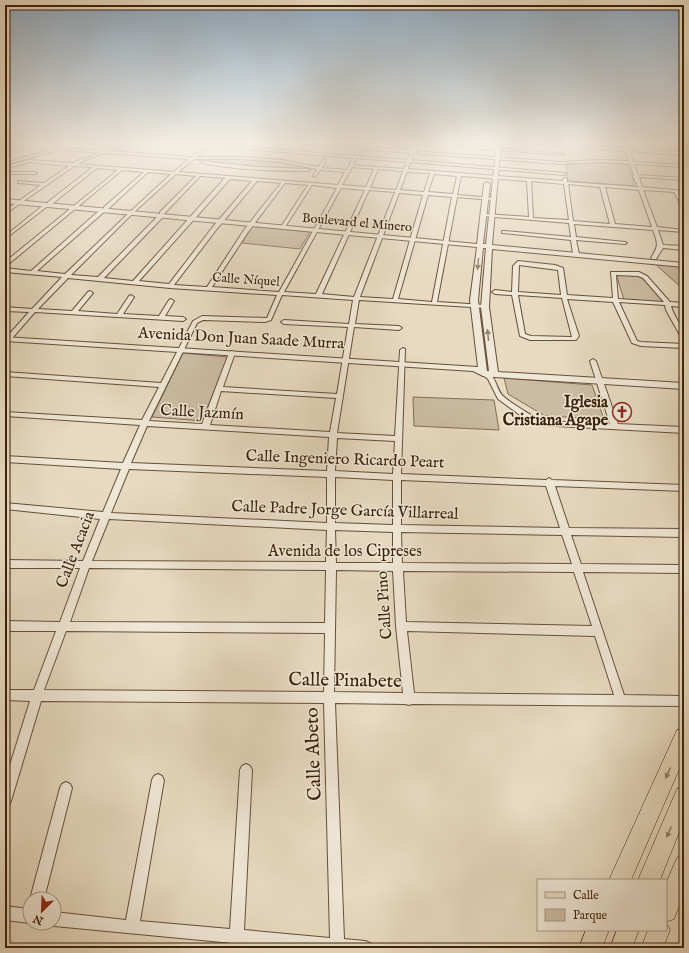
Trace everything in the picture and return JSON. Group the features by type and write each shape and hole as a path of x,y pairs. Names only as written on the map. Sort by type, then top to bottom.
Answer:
{"main road":[{"path":"620,879 684,737"},
{"path":"649,879 684,796"},
{"path":"667,908 684,865"},
{"path":"590,948 598,931"},
{"path":"621,948 628,931"},
{"path":"652,948 659,931"}],"street":[{"path":"5,213 42,186"},
{"path":"5,238 71,186"},
{"path":"5,265 100,186"},
{"path":"32,273 130,186"},
{"path":"6,341 32,311 160,186"},
{"path":"100,279 189,186"},
{"path":"134,283 220,186"},
{"path":"170,286 250,186"},
{"path":"208,289 252,223 281,186"},
{"path":"284,226 310,186"},
{"path":"280,294 339,186"},
{"path":"346,186 489,198"},
{"name":"Calle Abeto","path":"337,946 329,698 331,628 331,473 339,396 356,299 399,186"},
{"path":"395,301 428,186"},
{"path":"434,304 457,186"},
{"path":"480,369 474,306 480,244 490,186"},
{"path":"529,186 531,218"},
{"path":"566,186 576,253"},
{"path":"602,186 613,225"},
{"path":"621,186 684,192"},
{"path":"318,296 368,188"},
{"path":"640,188 660,246 654,258"},
{"path":"676,191 684,207"},
{"name":"Boulevard el Minero","path":"5,198 76,207 489,244 684,265"},
{"path":"489,198 492,215 485,290 485,307 493,373 496,390 500,397 536,420 549,424 684,430"},
{"name":"Boulevard el Minero","path":"5,201 21,201"},
{"path":"484,215 684,231"},
{"path":"504,232 625,243"},
{"path":"660,246 684,248"},
{"name":"Boulevard el Minero","path":"576,253 684,261"},
{"path":"522,263 561,269 565,299 576,338 572,340 523,336 516,310 516,266 522,263"},
{"name":"Calle Níquel","path":"5,270 208,289 485,307"},
{"path":"684,337 665,298 644,276 616,272 612,274 616,302 634,342 640,344 684,346"},
{"path":"73,313 90,292"},
{"name":"Calle Acacia","path":"5,801 37,695 86,565 144,424 198,319 268,320 280,294"},
{"path":"495,294 669,306 684,309"},
{"path":"119,315 131,297"},
{"path":"161,318 171,302"},
{"path":"669,306 684,305"},
{"path":"5,309 183,319"},
{"path":"284,322 399,328"},
{"name":"Avenida Don Juan Saade Murra","path":"6,341 346,360 480,369 493,373 599,378 684,379"},
{"name":"Calle Pino","path":"403,350 397,439 397,529 401,626 408,700"},
{"path":"205,427 232,353"},
{"path":"594,361 615,427"},
{"path":"5,374 164,385"},
{"name":"Avenida Don Juan Saade Murra","path":"599,378 684,386"},
{"path":"218,389 339,396"},
{"name":"Calle Jazmín","path":"5,414 397,439"},
{"name":"Calle Ingeniero Ricardo Peart","path":"5,459 126,466 397,475 684,488"},
{"path":"549,481 621,701"},
{"name":"Calle Padre Jorge García Villarreal","path":"5,506 106,516 331,527 684,533"},
{"name":"Avenida de los Cipreses","path":"5,564 684,569"},
{"path":"5,626 331,628"},
{"path":"401,626 597,630"},
{"name":"Calle Pinabete","path":"5,695 408,700 684,701"},
{"path":"238,936 246,770"},
{"path":"132,927 158,780"},
{"path":"39,891 66,788"},
{"path":"5,912 22,915"},
{"path":"62,919 132,927 365,948"}],"green space":[{"path":"252,226 310,232 300,249 242,243"},
{"path":"655,264 684,267 684,290"},
{"path":"616,274 640,276 666,302 624,300"},
{"path":"183,353 228,357 202,421 152,417"},
{"path":"504,378 592,385 604,419 545,416 508,394"},
{"path":"413,397 494,400 499,430 414,426"}],"place":[{"name":"Iglesia Cristiana Agape","path":"622,412"}]}
